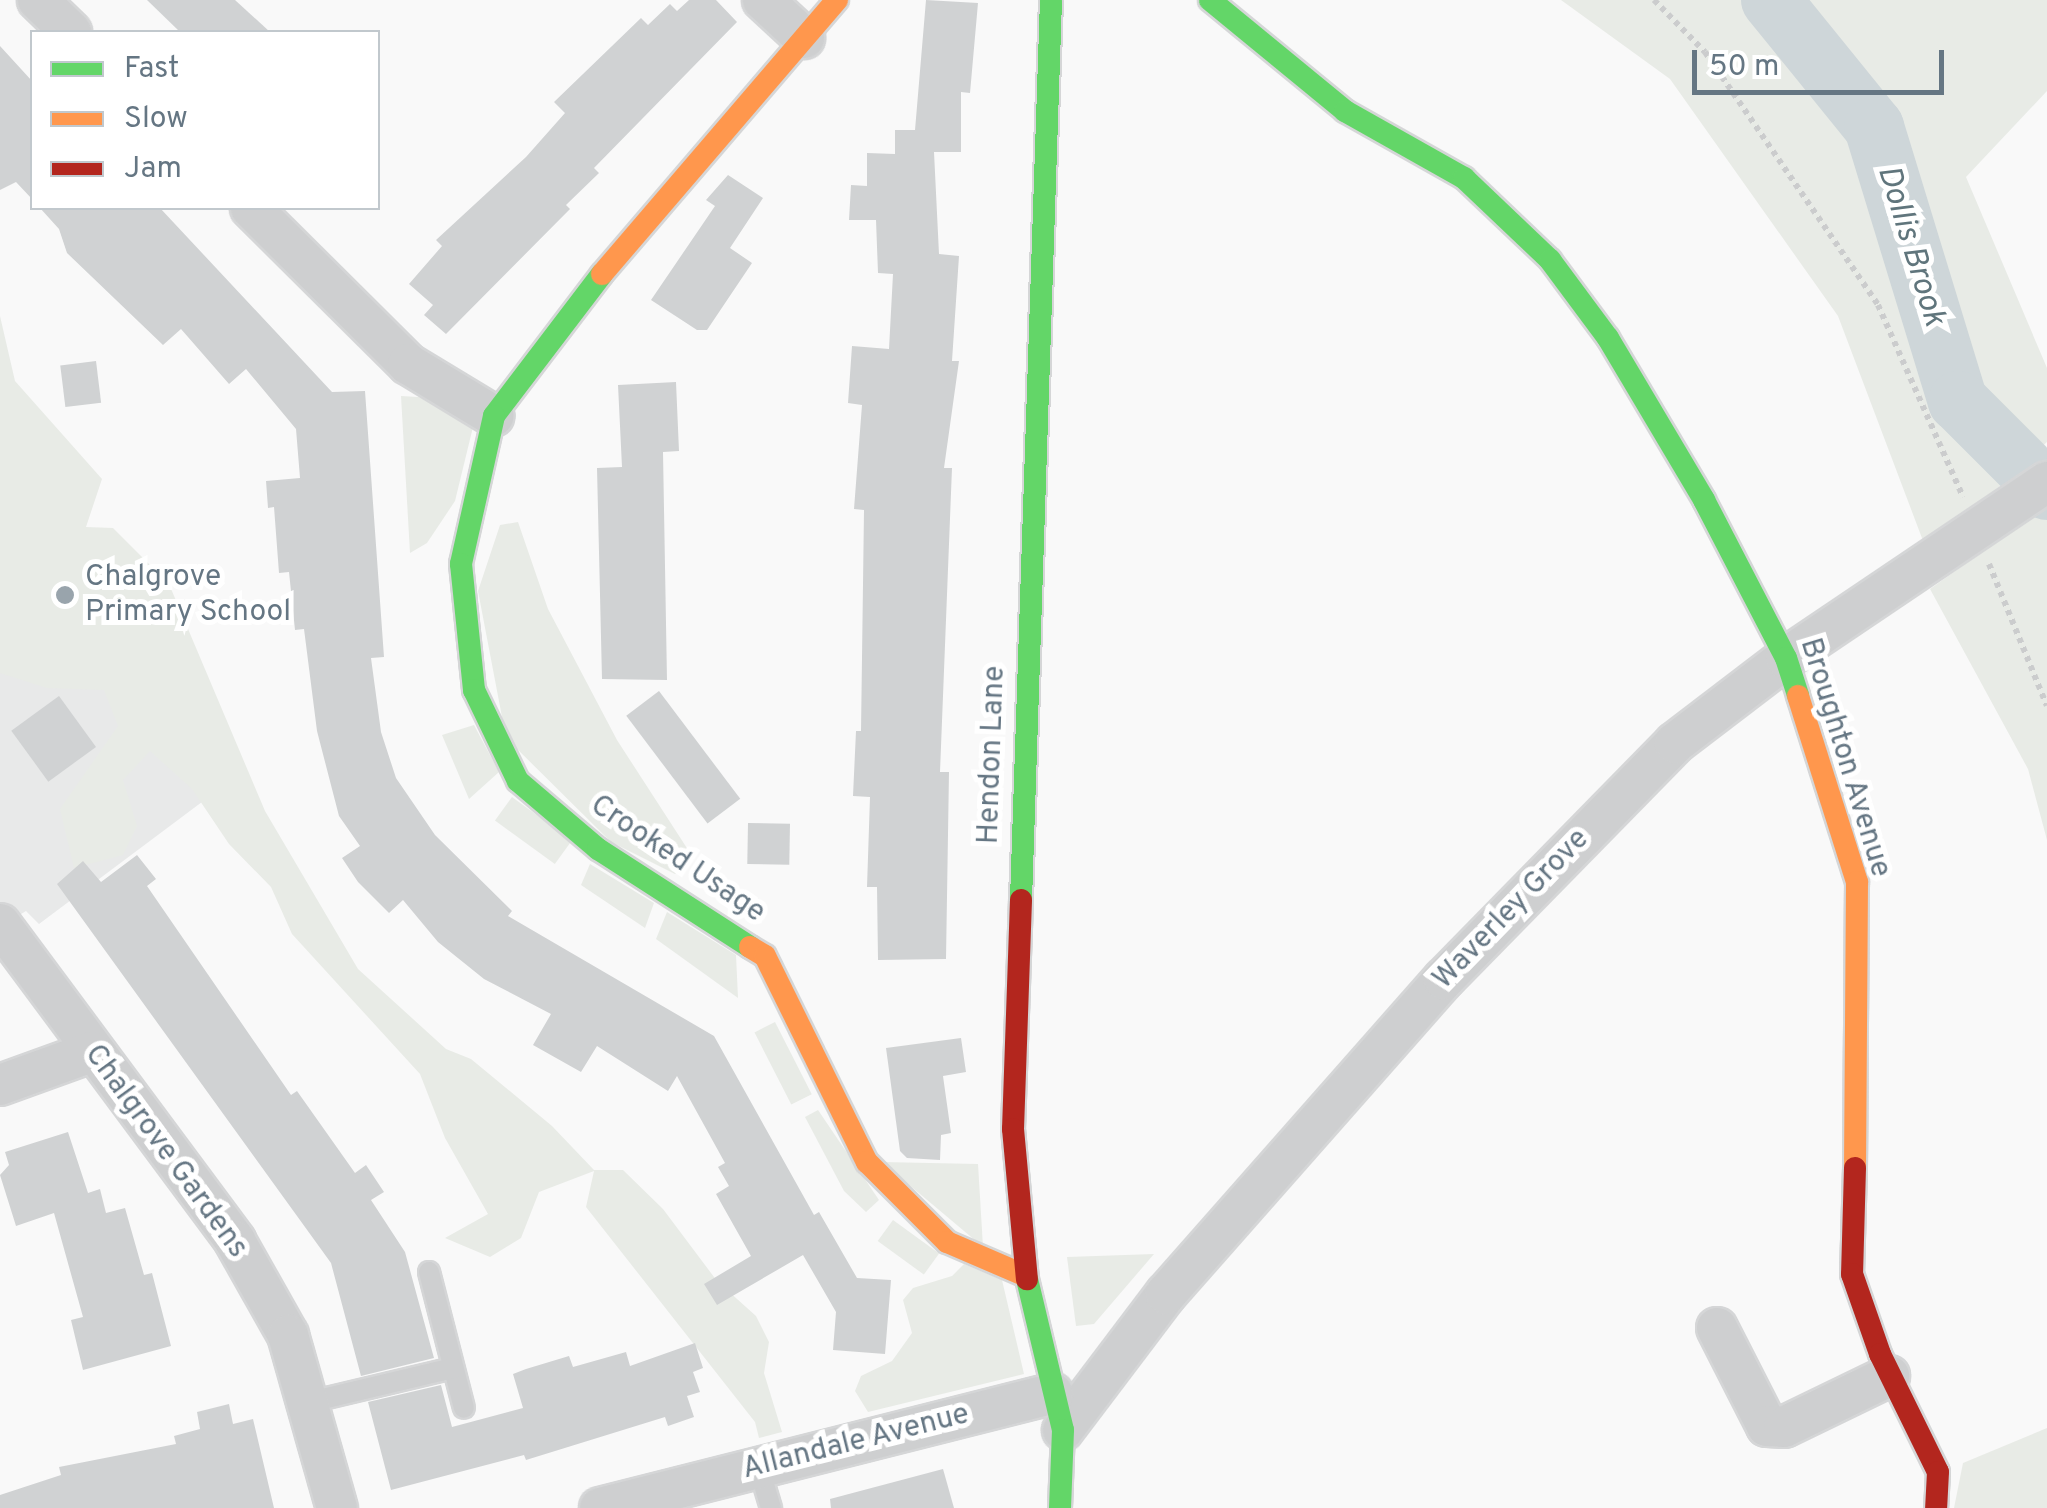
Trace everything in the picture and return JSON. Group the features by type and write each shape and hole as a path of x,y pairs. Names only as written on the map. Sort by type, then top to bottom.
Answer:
{"street":[{"path":"38,0 69,30"},
{"path":"763,0 804,38"},
{"name":"Crooked Usage","path":"837,0 608,268 494,416 461,564 474,690 518,781 598,849 765,956 867,1162 947,1242 1026,1276"},
{"name":"Hendon Lane","path":"1051,0 1013,1128 1026,1276 1058,1412 1060,1508"},
{"name":"Broughton Avenue","path":"1210,0 1346,111 1464,178 1550,260 1608,338 1684,467 1786,658 1857,882 1861,998 1852,1274 1890,1376 1938,1472 1936,1508"},
{"path":"253,210 408,364 494,416"},
{"name":"Waverley Grove","path":"1058,1412 1444,979 1675,744 1786,658 2047,482"},
{"name":"Chalgrove Gardens","path":"0,924 91,1052 235,1241 288,1335 337,1508"},
{"path":"0,1085 91,1052"},
{"path":"1718,1328 1767,1426 1784,1427 1890,1376"},
{"name":"Allandale Avenue","path":"600,1508 759,1468 1058,1412"}],"lane":[{"path":"430,1272 464,1408"},
{"path":"310,1402 454,1368"},
{"path":"759,1468 771,1508"}],"path":[{"path":"1654,0 1704,52 1878,306 1986,522 2047,706"}],"shaded area":[{"path":"1561,0 2047,0 2047,91 1966,177 2047,368 2047,442 1928,554 1838,316 1670,79"},
{"path":"0,316 15,381 102,479 86,527 113,528 169,584 265,811 358,969 446,1049 471,1059 552,1126 594,1170 623,1170 663,1209 717,1281 756,1316 769,1342 764,1373 782,1432 759,1438 755,1422 586,1207 594,1171 539,1192 521,1238 490,1257 445,1238 488,1214 445,1138 420,1074 292,934 271,887 229,844 192,789 150,751 123,780 137,826 123,855 74,868 60,809 118,726 104,690 47,688 0,673"},
{"path":"401,396 435,398 473,427 455,501 427,543 410,553"},
{"name":"Chalgrove Primary School","path":"0,397 242,772 39,924 26,911 0,927"},
{"path":"2047,506 2047,840 2028,769 1930,589"},
{"path":"518,522 548,609 617,740 694,859 675,874 611,842 506,738 478,591 500,525"},
{"path":"474,725 499,772 469,799 442,735"},
{"path":"512,797 572,840 555,864 495,820"},
{"path":"590,864 654,903 645,928 581,885"},
{"path":"667,912 736,955 738,998 656,939"},
{"path":"775,1022 812,1094 791,1105 755,1032"},
{"path":"818,1110 879,1200 866,1212 844,1191 805,1117"},
{"path":"882,1162 978,1164 983,1247"},
{"path":"893,1220 939,1254 924,1275 878,1241"},
{"path":"1154,1254 1094,1324 1076,1326 1067,1257"},
{"path":"964,1264 1002,1280 1024,1374 868,1412 855,1391 861,1376 892,1361 912,1333 903,1300 913,1288 952,1276"},
{"path":"2047,1428 2047,1508 1954,1508 1963,1463"}],"building":[{"path":"147,0 235,0 268,30 178,30"},
{"path":"689,0 716,0 737,22 594,168 599,173 566,205 570,209 446,334 424,315 433,305 409,284 442,246 436,240 526,157 565,113 554,102 641,18 648,25 670,4 677,11"},
{"path":"926,0 978,3 970,93 961,92 961,152 934,152 939,254 959,256 952,361 959,361 944,468 952,468 940,772 949,772 946,959 878,960 877,887 867,887 870,797 853,796 856,731 861,731 864,510 854,509 862,405 848,403 852,346 889,349 893,274 878,273 876,220 849,220 851,185 867,186 867,153 895,154 895,130 915,130"},
{"path":"0,46 30,79 30,197 16,182 0,190"},
{"path":"728,175 763,198 730,248 752,263 707,330 697,330 651,300 715,206 706,200"},
{"path":"42,210 162,210 332,392 365,391 384,657 371,658 381,732 396,778 435,835 512,911 508,916 714,1036 814,1215 819,1212 857,1278 891,1280 885,1354 833,1350 836,1312 803,1255 717,1305 704,1284 751,1256 716,1194 729,1186 718,1167 725,1163 677,1076 668,1091 597,1046 581,1072 533,1045 551,1014 484,979 438,942 403,900 389,913 358,882 342,858 360,846 339,816 317,731 304,629 295,630 289,572 279,573 274,507 268,508 266,481 300,478 296,429 246,369 229,384 181,329 163,345 67,253 59,229"},
{"path":"96,361 101,403 65,407 60,365"},
{"path":"676,382 679,451 663,452 667,680 602,679 597,468 622,467 618,385"},
{"path":"659,691 740,799 708,823 626,716"},
{"path":"59,696 96,747 48,782 11,731"},
{"path":"748,823 790,824 789,865 747,864"},
{"path":"137,855 156,879 147,886 291,1095 297,1091 355,1173 366,1165 384,1192 371,1200 405,1252 434,1358 361,1376 331,1263 57,884 83,861 101,882"},
{"path":"961,1038 966,1072 943,1076 951,1133 941,1135 940,1160 907,1158 900,1151 886,1048"},
{"path":"68,1132 88,1193 100,1189 106,1213 125,1208 144,1275 152,1273 171,1346 83,1370 71,1320 83,1317 54,1213 16,1226 0,1175 9,1165 5,1152"},
{"path":"695,1343 703,1368 693,1372 700,1392 687,1396 694,1417 668,1426 665,1417 526,1460 524,1455 391,1490 368,1402 441,1385 452,1427 523,1408 513,1374 526,1369 569,1356 573,1367 626,1352 630,1366"},
{"path":"229,1404 233,1424 253,1419 274,1508 0,1508 0,1495 61,1475 59,1467 176,1444 174,1436 200,1429 197,1412"},
{"path":"943,1469 954,1508 831,1508 830,1499"}],"waterway":[{"name":"Dollis Brook","path":"1771,0 1874,127 1958,401 2047,490"}],"traffic: fast":[{"path":"1021,900 1051,0"},
{"path":"1210,0 1345,111 1464,178 1550,260 1608,338 1704,500 1786,658 1798,696"},
{"path":"602,274 494,416 461,564 474,690 518,781 598,849 750,947"},
{"path":"1027,1279 1063,1430 1060,1508"}],"traffic: slow":[{"path":"602,274 837,0"},
{"path":"1798,696 1857,882 1855,1168"},
{"path":"750,947 765,956 867,1162 947,1242 1026,1276"}],"traffic: jam":[{"path":"1021,900 1013,1129 1027,1279"},
{"path":"1855,1168 1852,1274 1880,1354 1938,1472 1936,1508"}],"place":[{"name":"Chalgrove Primary School","path":"65,595"}]}
